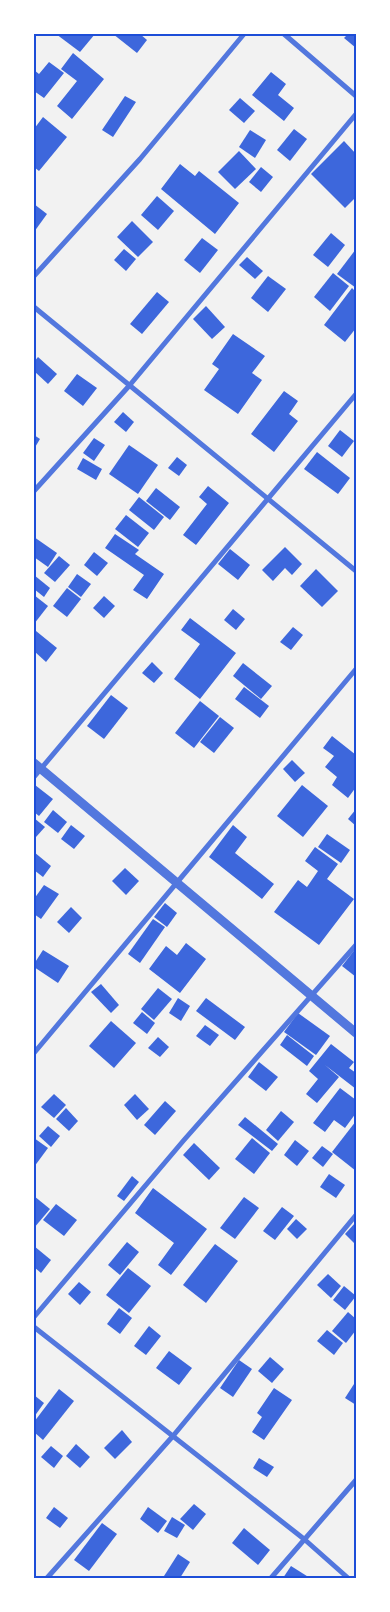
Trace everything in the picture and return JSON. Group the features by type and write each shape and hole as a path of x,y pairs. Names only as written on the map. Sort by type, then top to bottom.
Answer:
{"street":[{"path":"34,276 140,159 244,34"},
{"path":"284,34 356,96"},
{"path":"34,490 129,386 356,114"},
{"path":"34,307 356,570"},
{"path":"34,776 37,765 269,499 356,394"},
{"path":"34,1053 356,669"},
{"path":"37,765 356,1033"},
{"path":"34,1317 184,1140 356,945"},
{"path":"47,1578 173,1436 356,1215"},
{"path":"34,1328 304,1539 348,1578"},
{"path":"270,1578 356,1480"}],"building":[{"path":"56,34 95,34 80,52"},
{"path":"113,34 140,34 147,40 137,53"},
{"path":"348,34 356,34 356,48 344,38"},
{"path":"73,53 104,79 72,119 57,106 77,81 61,69"},
{"path":"49,62 64,73 44,98 34,91 34,70 39,74"},
{"path":"271,72 286,84 278,95 294,108 284,121 252,95"},
{"path":"125,96 136,102 113,137 102,130"},
{"path":"240,98 255,111 244,123 229,110"},
{"path":"43,117 67,137 39,171 34,167 34,129"},
{"path":"294,129 307,139 290,161 277,150"},
{"path":"250,130 266,140 255,158 239,147"},
{"path":"344,141 356,154 356,197 345,208 311,174"},
{"path":"239,151 256,169 235,189 218,172"},
{"path":"180,164 195,176 199,171 239,203 215,234 161,189"},
{"path":"261,167 273,177 261,192 249,182"},
{"path":"157,196 174,211 158,230 141,215"},
{"path":"34,204 47,214 34,232"},
{"path":"132,221 153,242 138,257 117,237"},
{"path":"331,233 345,245 328,267 313,255"},
{"path":"202,238 218,250 200,273 184,260"},
{"path":"124,249 136,259 126,271 114,260"},
{"path":"356,249 356,288 337,274"},
{"path":"247,257 263,271 255,279 239,265"},
{"path":"333,273 349,286 330,311 314,297"},
{"path":"268,276 286,289 268,312 251,298"},
{"path":"352,288 356,292 356,328 345,342 324,325"},
{"path":"157,292 169,302 142,334 130,324"},
{"path":"206,306 225,327 212,339 193,319"},
{"path":"233,334 265,356 252,373 262,380 238,414 204,390 219,369 212,364"},
{"path":"38,357 57,374 48,384 34,371 34,362"},
{"path":"77,374 97,388 83,406 64,391"},
{"path":"284,391 298,401 289,414 298,421 274,452 251,434"},
{"path":"123,412 134,422 126,432 114,422"},
{"path":"340,430 354,441 342,457 328,446"},
{"path":"34,435 40,439 34,449"},
{"path":"94,438 105,445 94,461 83,453"},
{"path":"129,445 158,465 138,494 109,474"},
{"path":"317,452 350,478 338,494 304,469"},
{"path":"177,457 187,465 179,476 168,468"},
{"path":"83,458 102,469 96,480 77,469"},
{"path":"208,486 229,503 196,545 183,535 207,504 199,497"},
{"path":"156,488 180,507 170,520 146,501"},
{"path":"139,497 164,517 154,530 129,510"},
{"path":"126,515 149,533 138,547 115,529"},
{"path":"115,534 139,550 135,554 164,574 147,599 133,590 144,575 105,548"},
{"path":"34,537 57,553 48,567 34,557"},
{"path":"285,547 302,564 292,575 285,568 273,581 262,570"},
{"path":"230,549 250,565 238,580 218,564"},
{"path":"94,552 108,563 97,576 84,565"},
{"path":"59,556 70,565 55,582 44,573"},
{"path":"316,569 338,591 322,607 300,586"},
{"path":"77,574 91,584 81,597 68,587"},
{"path":"34,575 50,588 44,597 34,589"},
{"path":"67,588 81,599 67,617 53,606"},
{"path":"34,595 48,606 34,624"},
{"path":"104,596 115,606 104,618 93,608"},
{"path":"233,609 245,619 236,630 224,620"},
{"path":"190,618 236,653 200,699 174,679 200,644 181,630"},
{"path":"293,627 303,635 291,650 280,642"},
{"path":"36,631 57,648 46,662 34,651 34,634"},
{"path":"152,662 163,673 154,683 142,673"},
{"path":"243,663 272,686 261,699 233,676"},
{"path":"244,687 269,706 260,718 235,699"},
{"path":"111,695 128,708 104,739 87,726"},
{"path":"200,701 219,716 194,748 175,733"},
{"path":"220,717 234,728 214,753 200,742"},
{"path":"332,736 356,755 356,787 348,798 332,785 337,777 325,767 334,756 323,748"},
{"path":"292,760 305,773 295,782 283,769"},
{"path":"35,785 53,799 39,816 34,812"},
{"path":"302,785 328,806 303,837 277,816"},
{"path":"356,809 356,826 348,819"},
{"path":"53,810 67,822 58,833 44,822"},
{"path":"34,818 45,827 36,837 34,835"},
{"path":"71,825 85,836 74,849 61,839"},
{"path":"233,825 247,837 235,853 274,884 262,899 209,857"},
{"path":"327,834 350,850 341,863 318,847"},
{"path":"315,847 338,864 327,879 354,899 319,945 274,912 298,880 307,887 318,871 305,861"},
{"path":"34,852 51,866 43,877 34,870"},
{"path":"125,868 139,881 126,895 112,881"},
{"path":"44,885 59,894 41,919 34,914 34,899"},
{"path":"165,903 177,913 167,927 154,917"},
{"path":"71,907 82,918 69,933 57,922"},
{"path":"153,919 165,927 140,963 128,954"},
{"path":"186,943 206,959 180,993 149,969 166,946 177,955"},
{"path":"356,948 356,977 342,966"},
{"path":"43,950 69,966 58,983 34,967"},
{"path":"101,984 119,1005 111,1013 91,992"},
{"path":"158,988 172,999 154,1020 141,1009"},
{"path":"178,998 190,1006 181,1021 169,1013"},
{"path":"206,998 245,1027 235,1040 196,1011"},
{"path":"142,1012 155,1023 147,1034 133,1023"},
{"path":"298,1013 330,1036 316,1055 284,1032"},
{"path":"111,1021 136,1043 114,1068 89,1046"},
{"path":"205,1025 219,1035 210,1046 196,1036"},
{"path":"287,1035 314,1056 307,1066 280,1045"},
{"path":"158,1037 169,1047 160,1057 148,1048"},
{"path":"331,1044 354,1062 349,1068 356,1073 356,1089 325,1065 339,1077 317,1103 306,1094 318,1079 309,1071"},
{"path":"259,1062 278,1077 266,1091 248,1077"},
{"path":"340,1088 356,1100 356,1113 345,1128 334,1120 325,1132 313,1123"},
{"path":"54,1094 66,1105 54,1118 41,1107"},
{"path":"135,1094 149,1109 137,1120 124,1105"},
{"path":"165,1101 176,1111 155,1135 144,1125"},
{"path":"66,1108 78,1121 69,1131 56,1119"},
{"path":"281,1111 294,1122 278,1141 266,1130"},
{"path":"245,1117 278,1144 272,1151 238,1125"},
{"path":"356,1121 356,1171 332,1152"},
{"path":"48,1126 60,1136 51,1147 39,1136"},
{"path":"34,1138 48,1148 34,1167"},
{"path":"252,1138 270,1153 254,1174 235,1159"},
{"path":"295,1140 309,1151 297,1166 284,1155"},
{"path":"194,1143 220,1168 209,1180 183,1155"},
{"path":"322,1146 333,1154 323,1167 312,1158"},
{"path":"329,1174 345,1185 336,1198 320,1187"},
{"path":"132,1176 139,1182 124,1201 117,1196"},
{"path":"153,1188 207,1229 171,1275 158,1265 174,1243 135,1213"},
{"path":"34,1196 50,1209 34,1228"},
{"path":"244,1197 259,1208 235,1239 220,1228"},
{"path":"56,1204 77,1220 64,1236 43,1220"},
{"path":"282,1207 294,1216 275,1240 263,1231"},
{"path":"296,1219 307,1229 297,1239 287,1229"},
{"path":"356,1222 356,1245 345,1234"},
{"path":"127,1242 139,1252 120,1275 108,1265"},
{"path":"215,1244 238,1261 206,1303 183,1285"},
{"path":"34,1246 51,1260 41,1273 34,1267"},
{"path":"128,1268 151,1286 129,1313 106,1295"},
{"path":"328,1274 341,1286 331,1298 317,1285"},
{"path":"79,1282 91,1292 80,1305 68,1294"},
{"path":"344,1286 356,1296 345,1310 333,1300"},
{"path":"119,1308 132,1318 120,1334 107,1324"},
{"path":"348,1312 356,1319 356,1330 346,1343 332,1331"},
{"path":"149,1326 161,1336 146,1355 134,1346"},
{"path":"327,1330 343,1343 334,1355 317,1341"},
{"path":"169,1351 192,1368 179,1385 156,1368"},
{"path":"270,1357 284,1369 272,1383 258,1371"},
{"path":"239,1360 252,1369 233,1397 220,1388"},
{"path":"354,1384 356,1385 356,1405 345,1398"},
{"path":"274,1388 292,1400 264,1440 252,1432 262,1417 257,1413"},
{"path":"59,1389 74,1401 43,1440 34,1432 34,1422"},
{"path":"34,1395 44,1403 34,1417"},
{"path":"122,1430 132,1442 115,1459 104,1448"},
{"path":"76,1444 90,1457 80,1468 66,1456"},
{"path":"51,1446 63,1456 54,1468 41,1457"},
{"path":"259,1458 274,1467 267,1477 253,1468"},
{"path":"194,1504 206,1514 193,1530 180,1519"},
{"path":"54,1507 68,1518 60,1528 46,1518"},
{"path":"148,1507 167,1521 158,1533 140,1519"},
{"path":"172,1517 185,1525 177,1538 164,1531"},
{"path":"102,1523 117,1534 89,1571 74,1560"},
{"path":"244,1528 270,1550 258,1565 232,1543"},
{"path":"178,1554 190,1562 180,1578 167,1578 164,1576"},
{"path":"291,1566 310,1578 283,1578"}]}
